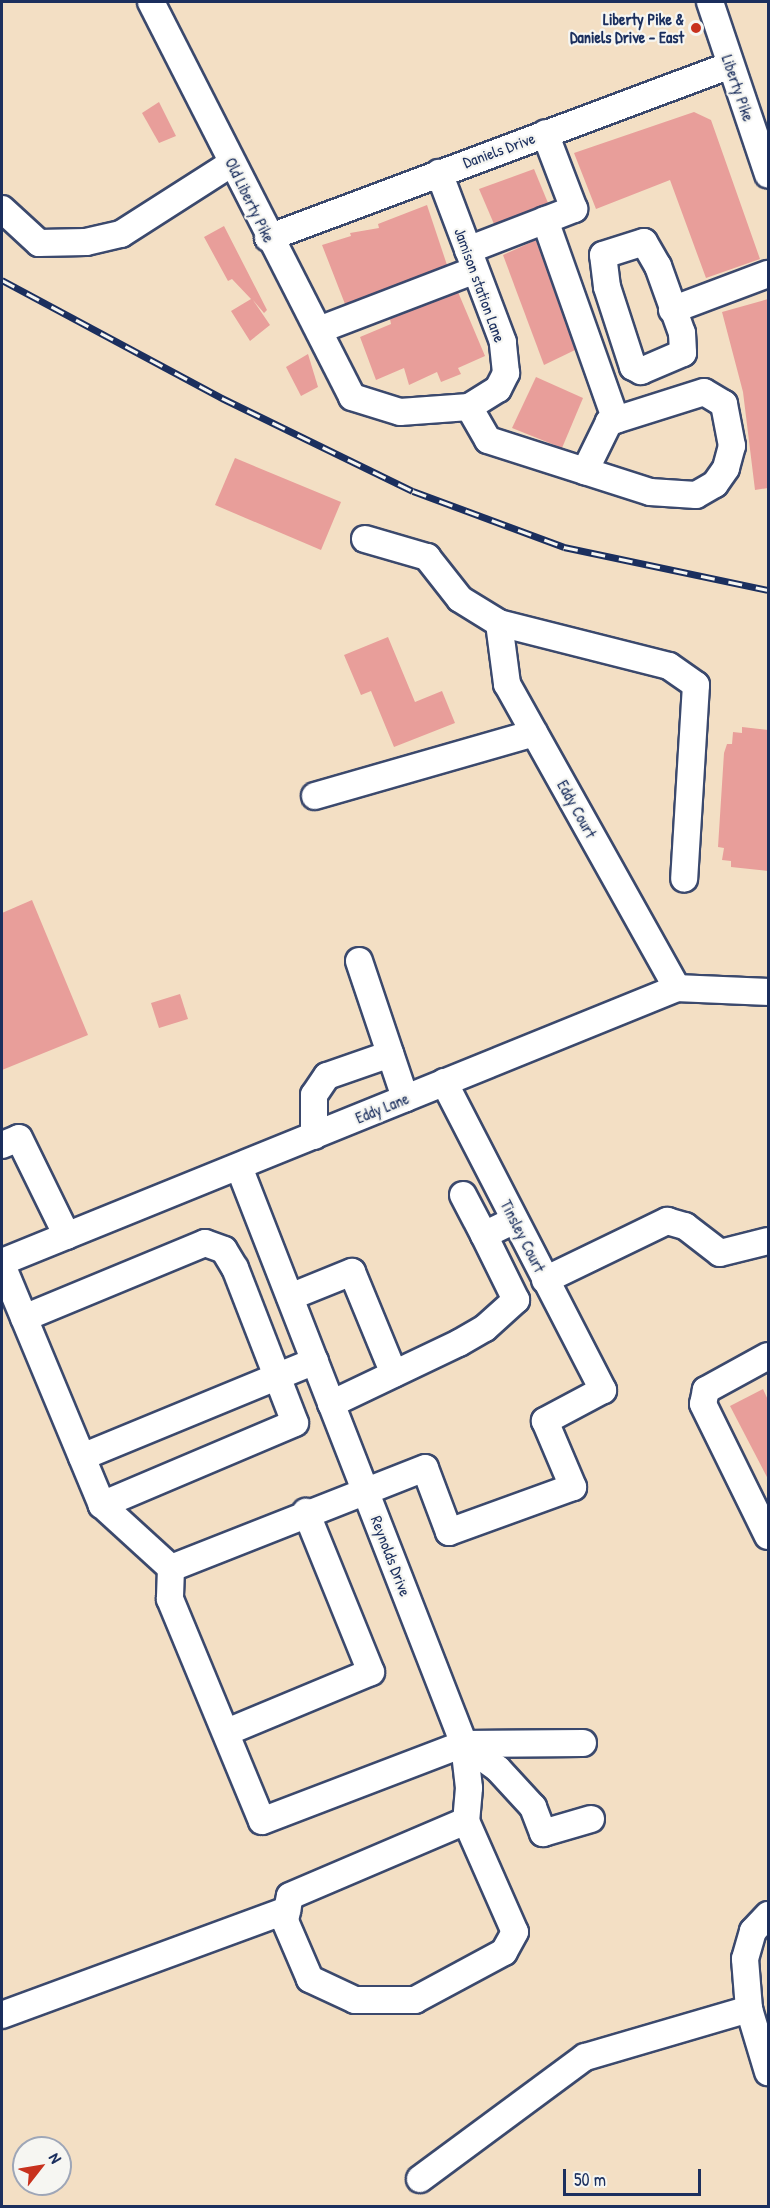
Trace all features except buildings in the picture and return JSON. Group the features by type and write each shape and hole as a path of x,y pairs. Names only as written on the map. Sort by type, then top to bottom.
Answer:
{"street":[{"name":"Old Liberty Pike","path":"151,2 268,238 319,330 352,397"},
{"name":"Liberty Pike","path":"710,2 730,65 766,161"},
{"name":"Daniels Drive","path":"268,238 439,172 730,65"},
{"path":"319,330 472,260 545,220 574,209 545,133"},
{"path":"2,209 39,243 86,242 121,234 232,163"},
{"name":"Jamison station Lane","path":"352,397 400,412 469,407 498,389 506,373 503,342 439,172"},
{"path":"545,220 616,420"},
{"path":"644,242 658,267 672,310 682,333 683,353 641,371 633,366 607,287 603,255 644,242"},
{"path":"672,310 768,274"},
{"path":"469,407 488,440 650,492 696,495 715,484 726,468 732,446 724,404 704,392 609,422 585,471"},
{"path":"364,539 427,557 460,599 499,623 669,666 696,685 684,879"},
{"name":"Eddy Court","path":"499,623 507,684 676,988"},
{"path":"315,796 534,733"},
{"path":"359,962 405,1098"},
{"name":"Eddy Lane","path":"2,1263 676,988 768,992"},
{"path":"314,1136 314,1095 327,1076 390,1054"},
{"name":"Tinsley Court","path":"364,1489 425,1468 449,1532 573,1487 545,1420 603,1390 444,1082"},
{"path":"2,1145 19,1138 67,1236"},
{"name":"Reynolds Drive","path":"239,1167 464,1744 470,1788 466,1821"},
{"path":"331,1404 485,1328 516,1300 463,1195"},
{"path":"484,1235 515,1220"},
{"path":"545,1280 666,1221 685,1226 720,1253 768,1241"},
{"path":"24,1318 205,1243 224,1250 235,1268 295,1423 102,1505"},
{"path":"2,1263 102,1505 171,1568 170,1599 262,1821 464,1744 583,1743"},
{"path":"290,1297 352,1272 394,1374"},
{"path":"768,1356 706,1390 703,1404 768,1536"},
{"path":"82,1457 315,1361"},
{"path":"171,1568 364,1489"},
{"path":"227,1732 371,1672 306,1512"},
{"path":"464,1744 498,1769 533,1807 543,1833 591,1819"},
{"path":"466,1821 515,1932 504,1952 415,2000 355,2000 310,1980 285,1921 290,1896 466,1821"},
{"path":"2,2015 287,1910"},
{"path":"768,1915 753,1930 745,1959 749,2009 768,2072"},
{"path":"420,2180 585,2057 749,2009"}],"railway":[{"path":"2,280 222,398 413,491 564,547 768,590"}],"place":[{"name":"Liberty Pike & Daniels Drive - East","path":"696,28"}]}
